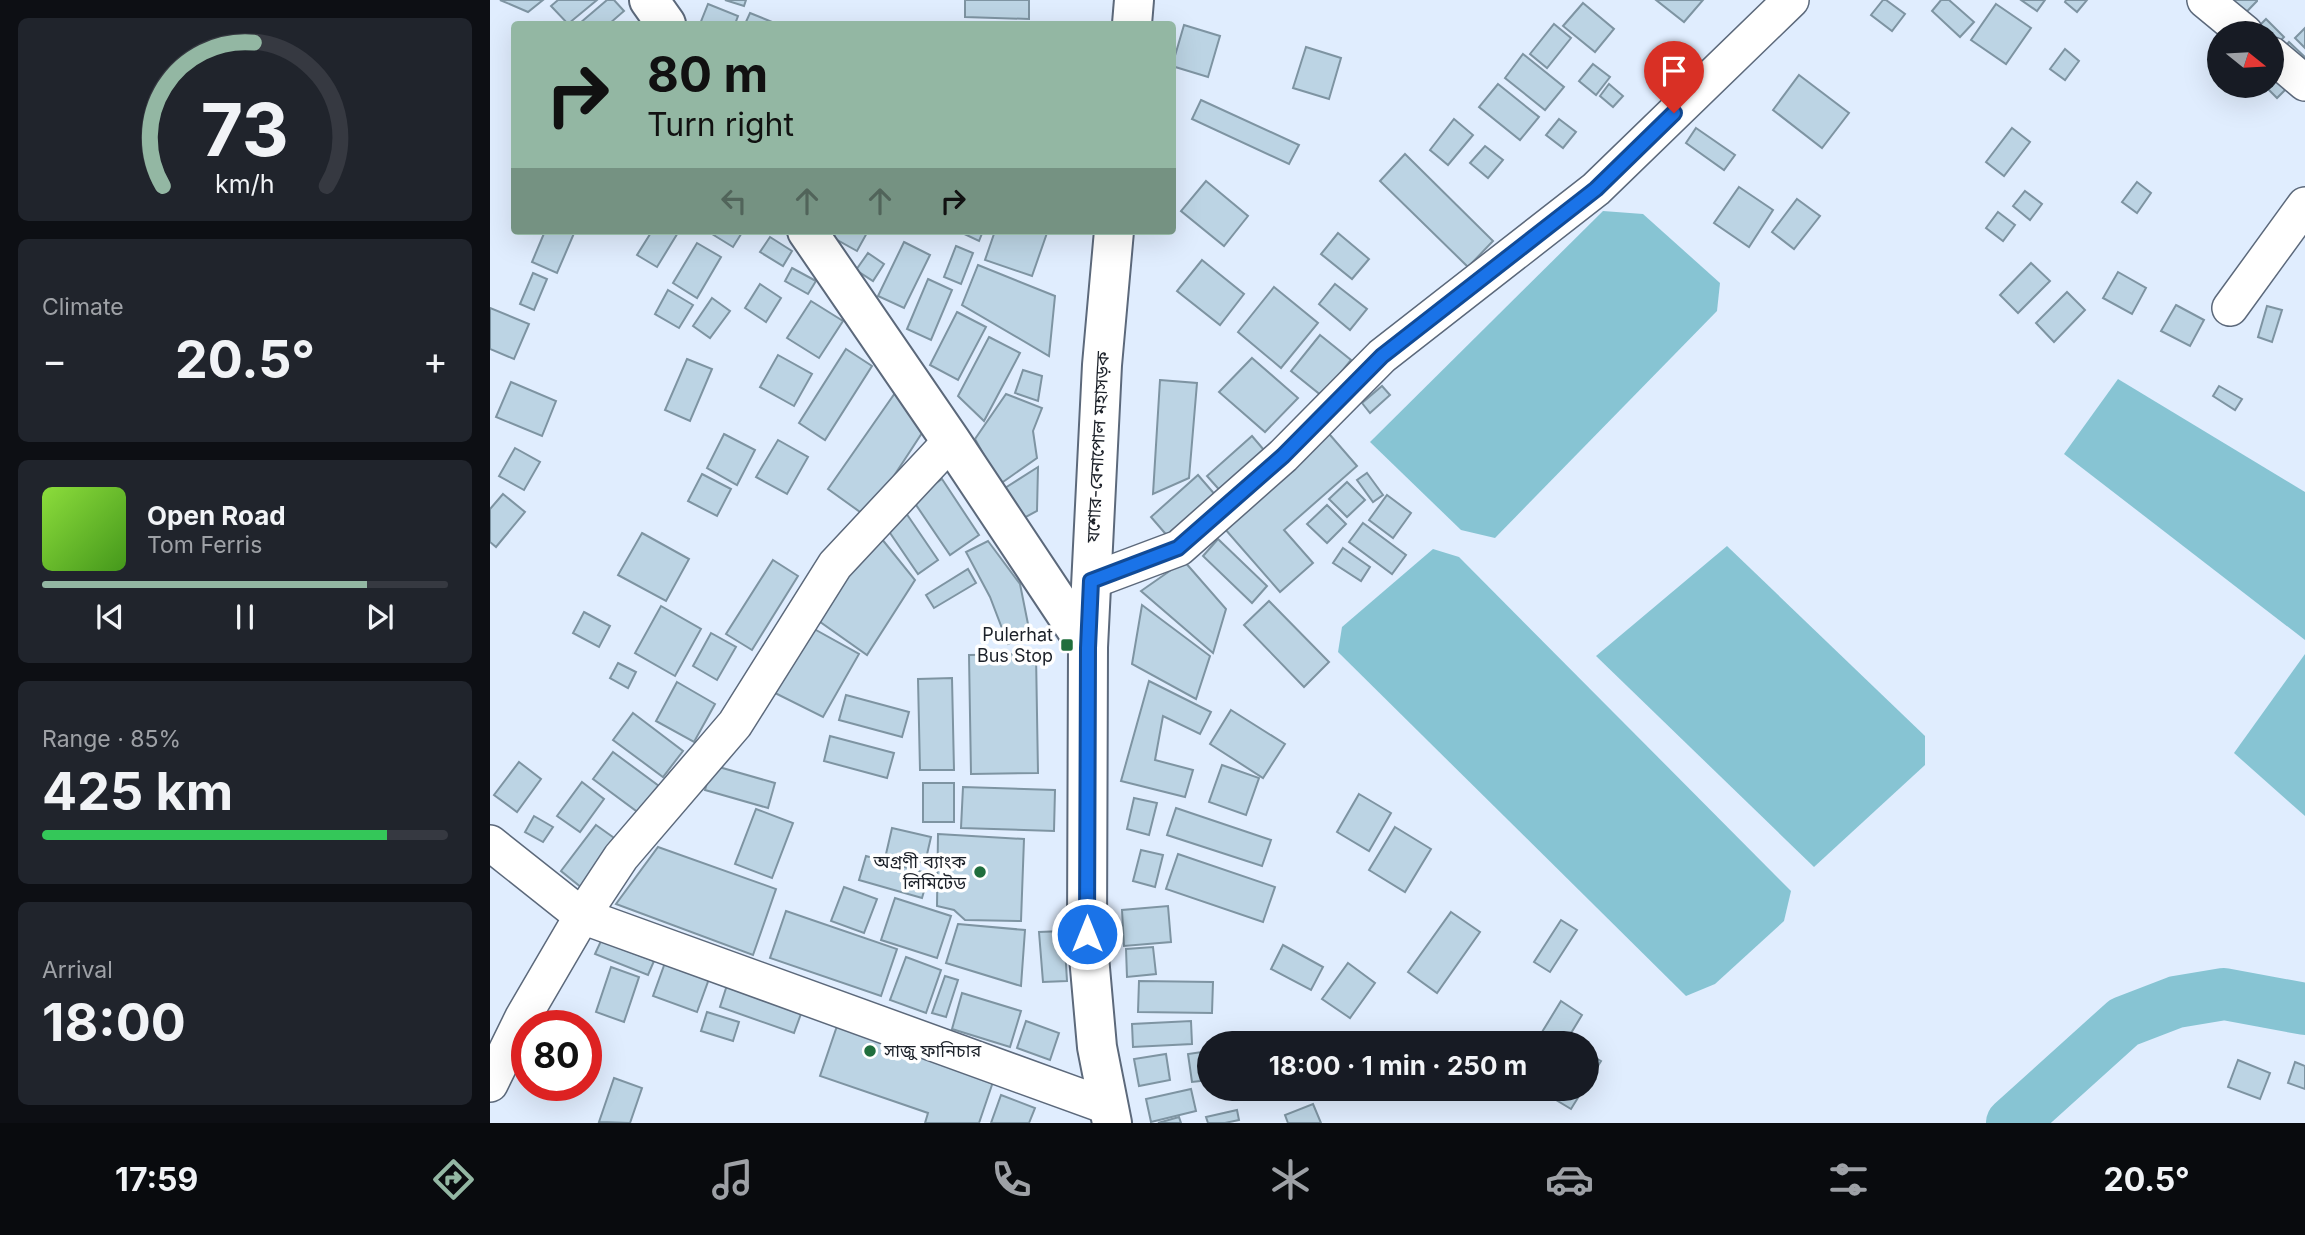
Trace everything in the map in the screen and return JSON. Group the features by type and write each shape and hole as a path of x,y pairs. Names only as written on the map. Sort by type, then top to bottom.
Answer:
{"main road":[{"path":"649,0 664,21"},
{"path":"1132,21 1134,0"},
{"path":"810,235 1088,648"},
{"name":"যশোর-বেনাপোল মহাসড়ক","path":"1111,1115 1097,1047 1087,934 1088,648 1102,365 1114,235"}],"street":[{"path":"1091,581 1178,548 1283,456 1382,356 1596,189 1791,0"},
{"path":"2205,0 2230,21"},
{"path":"2284,65 2305,83"},
{"path":"2230,307 2305,205"},
{"path":"490,1084 523,1017 582,916 621,857 735,724 835,565 951,441"},
{"path":"490,844 582,916 1111,1115"}],"water":[{"path":"1603,211 1643,214 1720,283 1717,311 1495,538 1461,530 1370,442"},
{"path":"2118,379 2305,492 2305,640 2064,454"},
{"path":"1727,546 1925,736 1925,765 1814,867 1596,656"},
{"path":"1433,549 1459,557 1791,891 1784,921 1715,984 1686,996 1338,652 1342,627"},
{"path":"2305,654 2305,816 2234,753"}],"building":[{"path":"500,0 543,0 528,12"},
{"path":"558,0 597,0 572,21 565,21 551,6"},
{"path":"607,0 614,0 624,11 612,21 582,21"},
{"path":"725,0 746,0 744,6"},
{"path":"965,0 1029,0 1029,19 965,17"},
{"path":"1656,0 1703,0 1684,22"},
{"path":"1883,0 1905,14 1892,31 1871,15"},
{"path":"1941,0 1949,0 1974,22 1960,37 1932,11"},
{"path":"2021,0 2045,0 2037,11"},
{"path":"2066,0 2087,0 2077,12"},
{"path":"2222,0 2257,0 2238,21 2225,21"},
{"path":"1583,3 1614,29 1595,52 1563,26"},
{"path":"708,4 738,16 736,21 701,21"},
{"path":"1996,4 2031,28 2006,64 1971,40"},
{"path":"750,13 770,21 746,21"},
{"path":"1554,24 1571,38 1547,68 1530,54"},
{"path":"1184,25 1220,36 1208,77 1176,67 1176,52"},
{"path":"2305,28 2305,48 2295,38"},
{"path":"2289,42 2305,57 2305,70 2284,91 2284,47"},
{"path":"1306,47 1341,58 1329,99 1293,88"},
{"path":"2065,49 2079,61 2065,80 2050,69"},
{"path":"1523,54 1564,87 1545,110 1505,78"},
{"path":"1593,64 1610,77 1596,95 1579,81"},
{"path":"1799,75 1849,113 1822,148 1773,110"},
{"path":"1498,84 1539,117 1520,140 1479,107"},
{"path":"1609,84 1623,96 1613,107 1600,96"},
{"path":"1201,100 1299,145 1289,164 1192,119"},
{"path":"1454,119 1473,135 1448,165 1430,150"},
{"path":"1559,119 1576,132 1563,148 1546,135"},
{"path":"1696,128 1735,155 1724,170 1686,143"},
{"path":"2012,128 2030,142 2004,176 1986,162"},
{"path":"1485,146 1503,160 1488,178 1470,163"},
{"path":"1405,154 1493,241 1468,267 1380,181"},
{"path":"1206,181 1248,216 1224,246 1181,211"},
{"path":"2137,182 2151,193 2137,213 2122,202"},
{"path":"1739,187 1773,210 1749,247 1714,223"},
{"path":"2025,191 2042,204 2030,220 2013,206"},
{"path":"1797,199 1820,216 1794,249 1772,232"},
{"path":"1998,212 2015,225 2003,241 1986,228"},
{"path":"1338,233 1369,259 1352,279 1321,254"},
{"path":"543,235 573,235 557,273 532,262"},
{"path":"650,235 677,235 657,267 637,255"},
{"path":"714,235 740,235 733,247"},
{"path":"833,235 866,235 857,251 832,237"},
{"path":"966,235 981,235 979,241"},
{"path":"994,235 1046,235 1032,276 985,260"},
{"path":"770,237 792,251 783,266 760,252"},
{"path":"904,242 930,255 904,308 878,296"},
{"path":"697,243 721,257 697,298 673,283"},
{"path":"956,246 973,253 961,284 944,277"},
{"path":"868,253 884,264 873,281 856,270"},
{"path":"1202,260 1244,294 1220,325 1177,291"},
{"path":"2031,263 2050,281 2018,313 2000,295"},
{"path":"978,265 1055,296 1049,356 962,305"},
{"path":"792,268 816,281 808,294 785,281"},
{"path":"2118,272 2146,288 2132,314 2103,298"},
{"path":"533,273 547,279 534,310 520,304"},
{"path":"928,279 952,290 931,340 907,329"},
{"path":"760,284 781,298 766,322 745,308"},
{"path":"1335,284 1367,309 1350,330 1319,304"},
{"path":"1274,287 1318,323 1281,368 1238,332"},
{"path":"668,290 693,305 679,328 655,314"},
{"path":"2067,292 2085,310 2054,342 2036,323"},
{"path":"712,298 730,311 710,338 693,326"},
{"path":"811,301 843,321 819,358 787,338"},
{"path":"2176,305 2204,320 2190,346 2161,331"},
{"path":"2267,306 2282,310 2272,342 2258,337"},
{"path":"490,308 529,324 514,359 490,349"},
{"path":"957,312 986,327 958,380 930,365"},
{"path":"1320,335 1351,360 1322,396 1291,371"},
{"path":"989,337 1020,353 984,421 958,396"},
{"path":"846,349 872,366 825,440 799,423"},
{"path":"778,355 812,374 794,406 760,387"},
{"path":"1252,358 1298,398 1265,432 1219,392"},
{"path":"687,359 712,369 690,421 665,410"},
{"path":"1023,370 1042,376 1038,401 1015,393"},
{"path":"1160,380 1197,383 1189,478 1153,494"},
{"path":"511,382 556,401 542,436 496,417"},
{"path":"1382,386 1390,395 1370,413 1362,403"},
{"path":"2219,386 2242,399 2235,410 2213,396"},
{"path":"895,393 922,433 867,517 828,489"},
{"path":"1006,394 1042,408 1033,431 1037,458 1000,484 975,439"},
{"path":"1324,428 1357,466 1284,530 1313,563 1280,592 1218,521"},
{"path":"724,434 755,450 737,485 707,468"},
{"path":"1252,436 1269,456 1224,495 1207,476"},
{"path":"778,440 808,457 787,494 756,477"},
{"path":"515,448 540,462 524,490 499,476"},
{"path":"1038,467 1037,511 1024,518 1005,488"},
{"path":"1367,473 1383,495 1373,502 1357,480"},
{"path":"702,474 731,489 717,516 688,501"},
{"path":"1198,475 1217,497 1170,539 1151,517"},
{"path":"942,479 979,535 950,555 912,499"},
{"path":"1347,482 1365,500 1347,517 1329,499"},
{"path":"503,494 525,512 496,547 490,542 490,509"},
{"path":"1387,495 1411,513 1393,538 1369,520"},
{"path":"1327,505 1346,524 1327,543 1307,524"},
{"path":"906,513 938,560 918,574 886,527"},
{"path":"1363,523 1406,555 1392,574 1349,542"},
{"path":"642,533 689,559 666,601 618,575"},
{"path":"877,533 915,580 867,655 816,619"},
{"path":"1218,539 1267,586 1252,603 1203,556"},
{"path":"988,541 1020,584 1030,634 1008,644 990,597 966,552"},
{"path":"1343,548 1370,567 1361,581 1333,563"},
{"path":"773,560 798,576 752,650 726,634"},
{"path":"1184,561 1226,609 1213,653 1141,591"},
{"path":"968,569 976,583 934,608 926,595"},
{"path":"1269,601 1329,662 1304,687 1244,625"},
{"path":"1142,605 1210,656 1196,699 1132,664"},
{"path":"661,606 701,629 675,676 635,653"},
{"path":"584,612 610,626 599,647 573,633"},
{"path":"807,625 859,654 823,717 775,693"},
{"path":"711,633 736,647 717,680 693,666"},
{"path":"1036,654 1038,773 971,774 969,655"},
{"path":"618,663 636,672 628,688 610,678"},
{"path":"952,678 954,770 920,770 918,679"},
{"path":"1149,681 1211,712 1200,734 1163,716 1155,760 1193,770 1185,797 1121,781"},
{"path":"677,682 715,704 694,742 656,721"},
{"path":"846,695 909,712 902,737 839,720"},
{"path":"1231,710 1285,744 1263,778 1210,744"},
{"path":"633,713 683,751 663,777 613,740"},
{"path":"830,736 894,753 887,778 824,761"},
{"path":"613,752 663,789 643,816 593,779"},
{"path":"519,762 541,779 517,812 494,795"},
{"path":"712,765 775,783 768,808 705,790"},
{"path":"1222,765 1259,778 1246,815 1209,802"},
{"path":"582,782 604,799 580,832 557,816"},
{"path":"923,783 954,783 954,822 923,822"},
{"path":"963,787 1055,790 1054,831 961,828"},
{"path":"1359,794 1391,813 1369,851 1337,832"},
{"path":"1134,798 1157,803 1149,835 1127,829"},
{"path":"1176,808 1271,840 1262,866 1167,835"},
{"path":"756,809 793,823 772,878 735,864"},
{"path":"534,816 553,827 543,842 525,832"},
{"path":"596,825 617,840 582,888 561,871"},
{"path":"1395,827 1431,849 1405,892 1369,870"},
{"path":"892,828 931,837 925,863 886,854"},
{"name":"অগ্রণী ব্যাংক লিমিটেড","path":"938,834 1024,839 1021,921 965,920 954,910 937,906"},
{"path":"658,847 776,889 753,955 616,904"},
{"path":"1141,850 1163,855 1155,887 1133,881"},
{"path":"1178,854 1275,887 1263,922 1166,889"},
{"path":"866,856 929,874 922,898 859,880"},
{"path":"844,887 877,899 864,933 831,921"},
{"path":"895,898 951,916 937,958 881,940"},
{"path":"1168,906 1171,942 1124,946 1122,910"},
{"path":"786,911 897,949 881,996 770,958"},
{"path":"1451,912 1480,932 1437,993 1408,972"},
{"path":"1561,920 1577,930 1550,972 1534,962"},
{"path":"958,924 1025,930 1021,986 946,963"},
{"path":"1064,931 1067,981 1043,982 1039,932"},
{"path":"601,941 654,961 648,975 595,954"},
{"path":"1283,945 1323,967 1311,990 1271,969"},
{"path":"1153,947 1156,974 1127,977 1126,949"},
{"path":"906,957 941,970 926,1013 890,1000"},
{"path":"666,960 710,976 697,1012 653,996"},
{"path":"1348,963 1375,983 1350,1018 1322,999"},
{"path":"611,967 639,977 624,1022 602,1014 602,1010 597,1010"},
{"path":"945,976 958,980 946,1017 932,1013"},
{"path":"1139,981 1213,982 1212,1013 1138,1012"},
{"path":"727,985 802,1011 794,1033 720,1007"},
{"path":"962,993 1021,1011 1010,1047 952,1029"},
{"path":"1561,1001 1582,1015 1572,1031 1543,1031"},
{"path":"707,1012 739,1022 733,1041 701,1031"},
{"path":"1026,1021 1059,1033 1050,1060 1017,1048"},
{"path":"1191,1021 1192,1044 1133,1047 1132,1024"},
{"name":"সাজু ফানিচার","path":"837,1026 994,1079 979,1123 925,1123 928,1113 820,1076"},
{"path":"1197,1053 1197,1081 1192,1082 1188,1054"},
{"path":"1166,1054 1170,1080 1139,1086 1134,1059"},
{"path":"2238,1060 2270,1073 2260,1099 2228,1087"},
{"path":"2295,1062 2305,1066 2305,1089 2288,1083"},
{"path":"614,1078 642,1088 630,1123 599,1122"},
{"path":"1191,1089 1196,1111 1151,1122 1146,1099"},
{"path":"1001,1095 1035,1108 1029,1123 991,1123"},
{"path":"1558,1101 1576,1101 1571,1109"},
{"path":"1313,1104 1321,1123 1288,1123 1285,1115"},
{"path":"1237,1110 1239,1120 1208,1123 1206,1117"},
{"path":"1179,1117 1181,1123 1158,1123"}],"waterway":[{"path":"2012,1123 2124,1022 2176,1002 2224,994 2305,1009"}],"place":[{"name":"Pulerhat Bus Stop","path":"1067,645"},
{"name":"অগ্রণী ব্যাংক লিমিটেড","path":"980,872"},
{"name":"সাজু ফানিচার","path":"870,1051"}],"route":[{"path":"1087,934 1088,648 1091,581 1178,548 1283,456 1382,356 1596,189 1674,113"}]}
